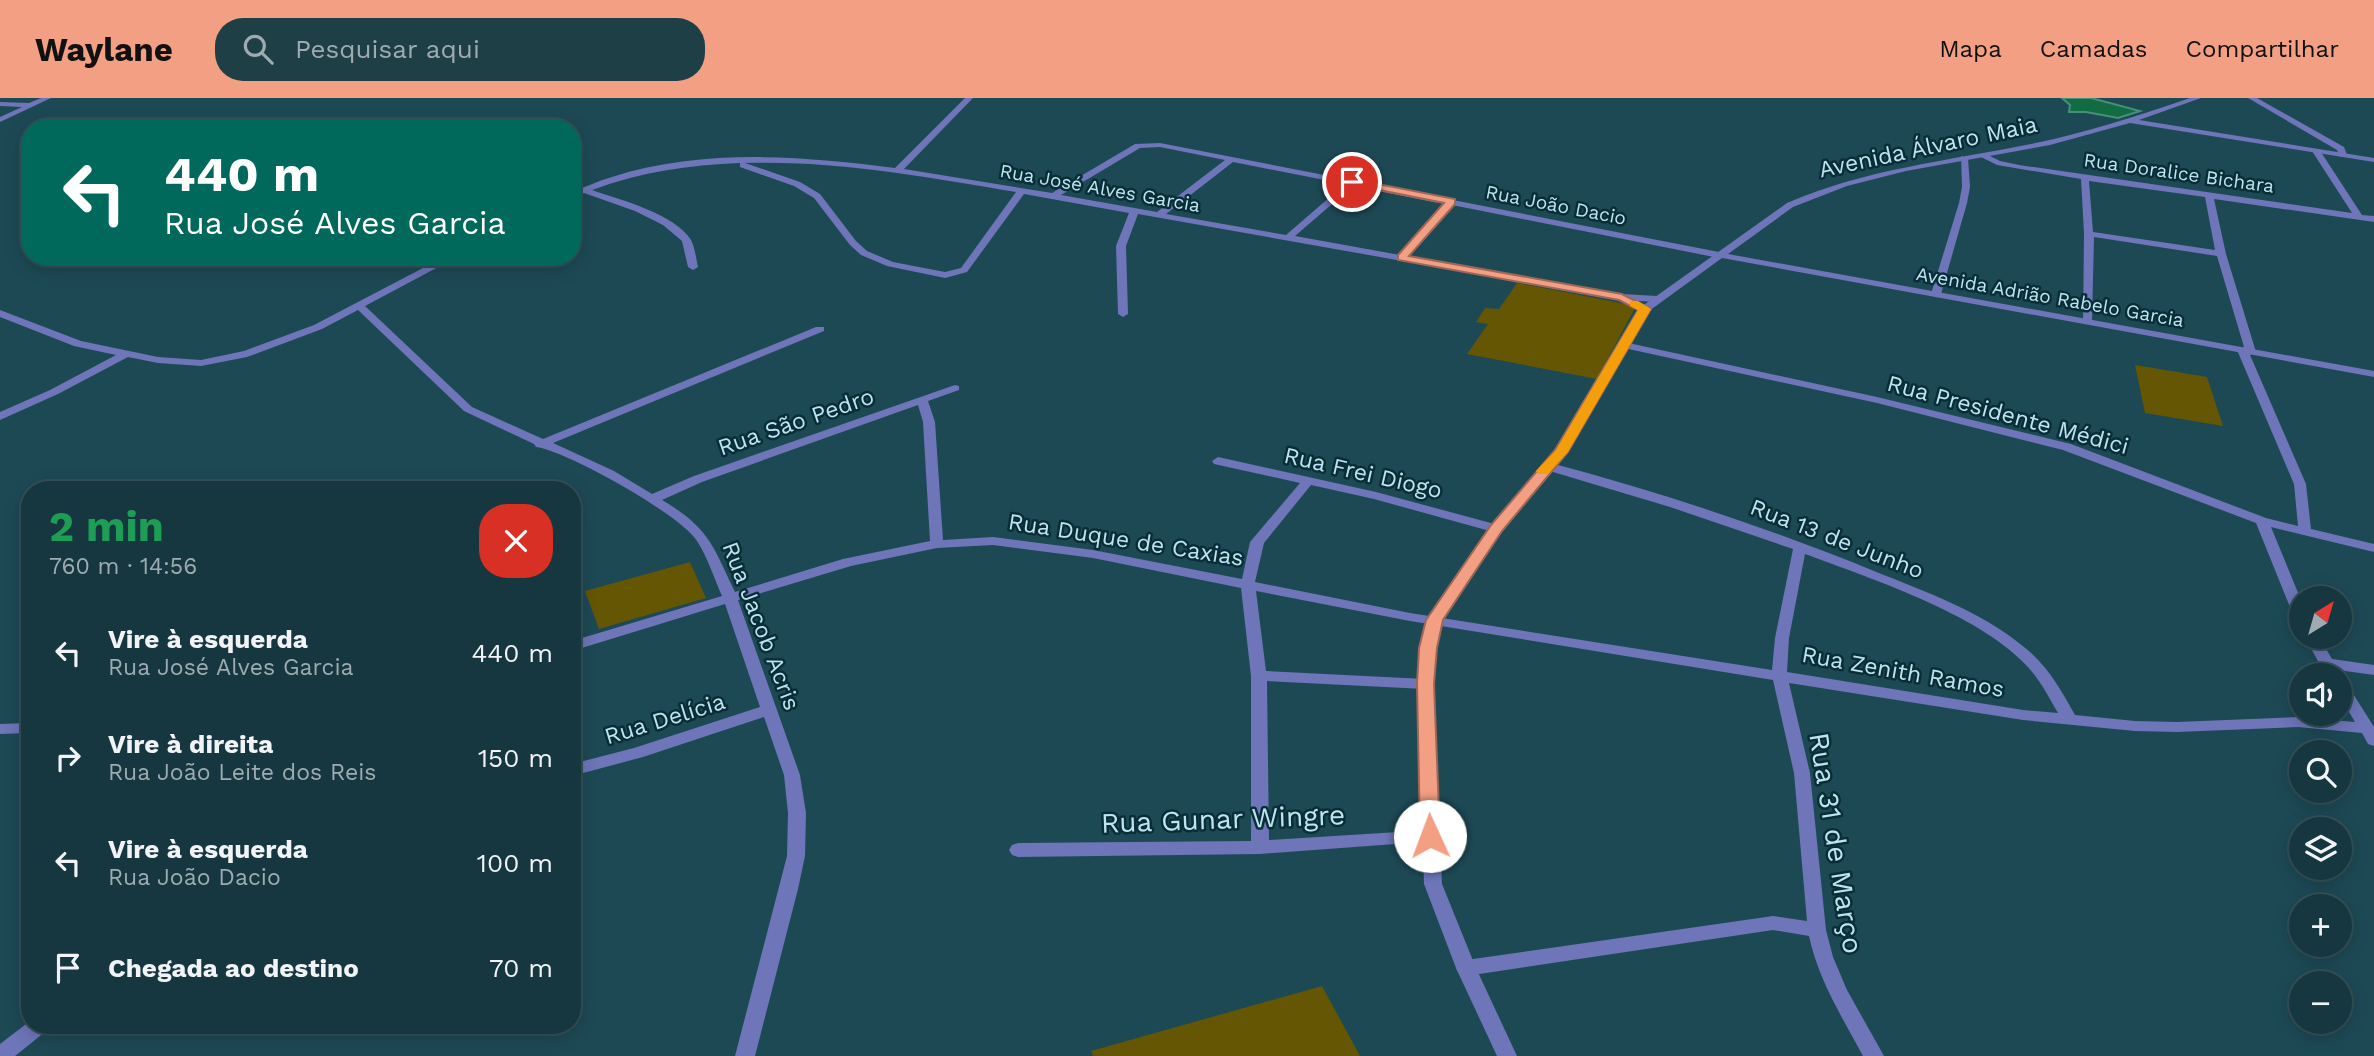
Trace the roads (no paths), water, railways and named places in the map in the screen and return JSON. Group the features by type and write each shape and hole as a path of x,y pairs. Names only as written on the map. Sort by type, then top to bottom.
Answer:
{"street":[{"path":"0,120 47,98"},
{"path":"898,170 969,98"},
{"name":"Avenida Álvaro Maia","path":"1507,1056 1466,968 1433,884 1425,684 1428,648 1434,620 1497,528 1561,452 1645,309 1790,205 1813,194 1854,182 2067,139 2197,98"},
{"path":"2252,98 2319,135 2341,149 2343,155"},
{"path":"0,104 32,105"},
{"path":"2131,121 2374,160"},
{"name":"Rua João Dacio","path":"1052,197 1138,146 1160,145 1719,255"},
{"path":"2316,151 2359,217"},
{"name":"Rua Doralice Bichara","path":"1981,155 2004,165 2374,219"},
{"path":"1157,216 1231,159"},
{"path":"1936,294 1963,203 1966,187 1964,159"},
{"path":"735,162 817,197 864,253 890,264 946,275 964,271 1021,192"},
{"name":"Rua José Alves Garcia","path":"582,190 641,171 692,164 823,162 898,170 1622,297 1657,299"},
{"path":"2085,178 2089,234 2087,321"},
{"path":"1287,239 1352,182"},
{"path":"582,190 646,213 679,233 687,241 693,267"},
{"path":"2209,196 2221,254 2247,351 2300,484 2305,533"},
{"path":"1402,258 1451,201"},
{"path":"1123,314 1121,246 1134,212"},
{"path":"2089,234 2221,254"},
{"name":"Avenida Adrião Rabelo Garcia","path":"1719,255 2374,374"},
{"path":"0,313 78,344 124,355 187,363 228,358 267,348 360,307 435,266"},
{"name":"Rua José Alves Garcia","path":"1622,297 1645,309"},
{"name":"Rua Jacob Acris","path":"360,307 468,409 610,474 683,518 703,539 730,597 792,775 797,813 796,856 766,984 745,1056"},
{"path":"540,444 820,329"},
{"name":"Rua Presidente Médici","path":"1624,345 1877,400 2067,447 2262,521 2374,548"},
{"path":"0,416 54,392 124,355"},
{"name":"Rua São Pedro","path":"652,499 698,479 955,388"},
{"path":"922,400 929,422 937,544"},
{"name":"Rua Frei Diogo","path":"1218,461 1497,528"},
{"name":"Rua 13 de Junho","path":"1547,467 1742,525 1800,546 1970,618 2019,650 2045,676 2069,719"},
{"path":"1260,847 1259,676 1248,583 1257,542 1308,481"},
{"path":"2262,521 2289,587"},
{"name":"Rua Duque de Caxias","path":"581,643 848,562 937,544 993,541 1022,543 1248,583 1434,620"},
{"name":"Rua 31 de Março","path":"1800,546 1782,638 1779,674 1805,792 1816,930 1823,957 1839,993 1874,1056"},
{"name":"Rua Zenith Ramos","path":"1434,620 2023,715 2134,726 2298,722 2370,734"},
{"path":"2352,670 2374,670"},
{"path":"1259,676 1425,684"},
{"path":"2352,705 2370,734"},
{"name":"Rua Delícia","path":"581,768 637,753 769,710"},
{"path":"0,729 21,728"},
{"name":"Rua Gunar Wingre","path":"1018,850 1260,847 1430,836"},
{"path":"1466,968 1773,923 1816,930"},
{"path":"0,1056 28,1034"}]}
